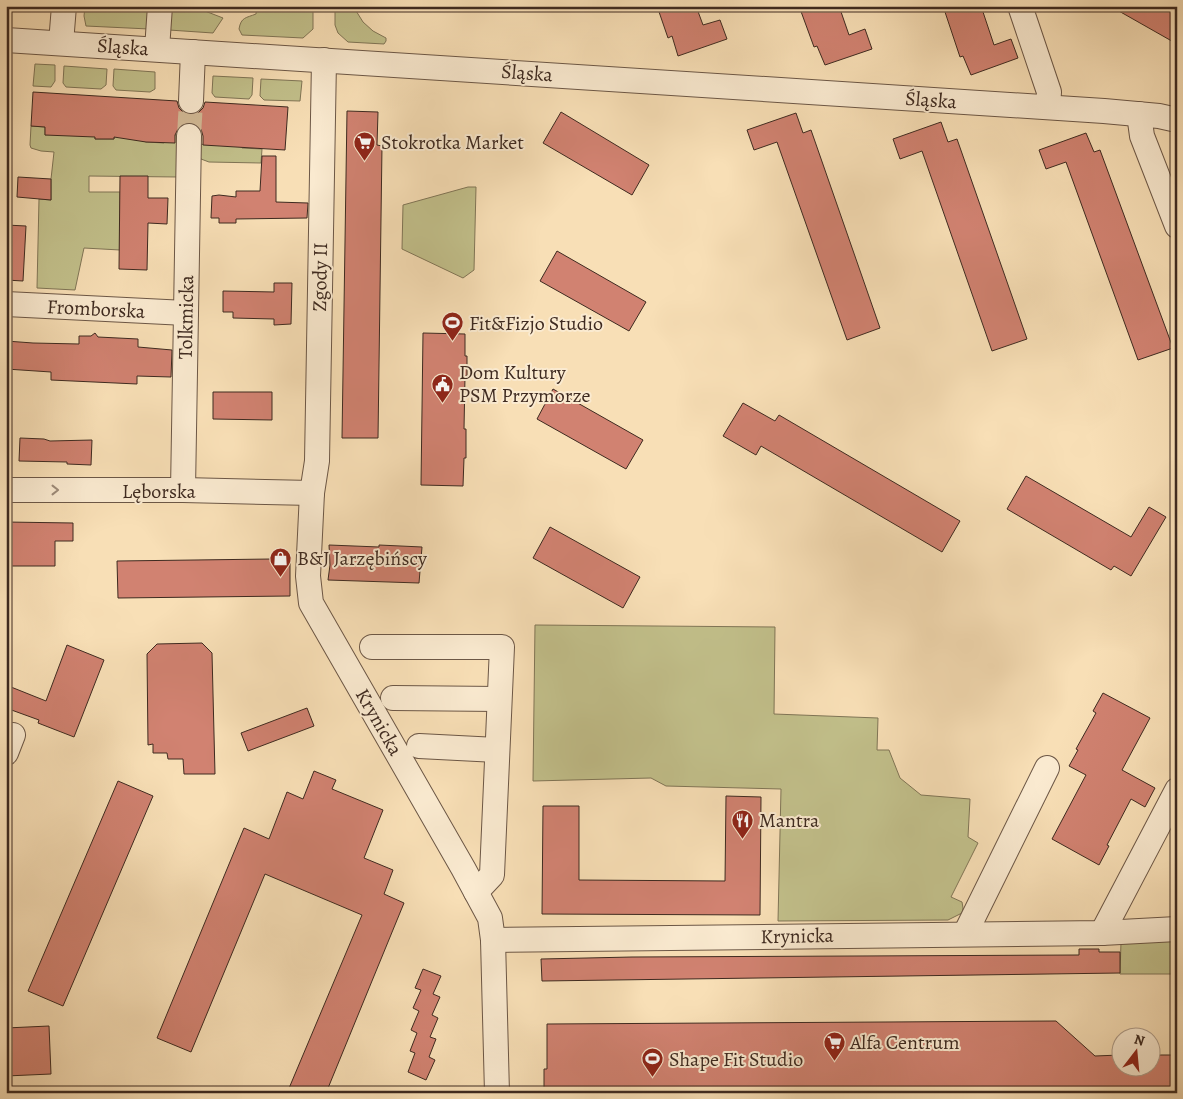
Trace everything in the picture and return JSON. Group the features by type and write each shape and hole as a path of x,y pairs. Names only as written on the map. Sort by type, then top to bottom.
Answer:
{"street":[{"path":"61,43 64,6"},
{"path":"158,49 160,6"},
{"path":"1020,6 1049,92 1048,107"},
{"name":"Śląska","path":"6,40 1048,107 1159,116 1177,120"},
{"path":"191,102 193,52"},
{"name":"Zgody II","path":"312,493 317,462 324,60"},
{"path":"1139,114 1142,136 1177,226"},
{"name":"Tolkmicka","path":"183,490 189,140"},
{"name":"Fromborska","path":"6,304 186,313"},
{"name":"Lęborska","path":"6,490 183,490 312,493"},
{"name":"Krynicka","path":"312,493 308,576 311,602 490,918 493,940 497,1093"},
{"path":"372,647 502,648 492,875 476,892"},
{"path":"393,698 500,699"},
{"path":"419,746 497,750"},
{"path":"965,934 1047,768"},
{"path":"1102,933 1177,790"},
{"name":"Krynicka","path":"493,940 1102,933 1177,929"}],"shaded area":[{"path":"85,6 153,6 149,29 86,26"},
{"path":"169,6 205,6 205,11 223,18 213,33 169,30"},
{"path":"257,6 313,6 313,29 303,38 242,35 239,29 241,22 245,18 256,14"},
{"path":"335,6 353,6 363,22 373,31 386,38 384,44 348,42 338,33 335,25"},
{"path":"35,64 55,65 55,81 51,87 33,86"},
{"path":"64,66 107,69 106,85 101,89 66,87 63,83"},
{"path":"114,69 155,72 155,89 150,92 116,90 113,86"},
{"path":"213,76 253,78 252,95 249,99 215,97 212,93"},
{"path":"261,79 302,81 300,101 264,100 260,96"},
{"path":"31,126 45,127 45,135 95,130 95,139 114,139 115,131 146,142 164,143 165,135 178,135 178,177 89,176 89,192 120,192 120,250 84,248 75,290 37,288 39,199 51,200 54,152 31,148"},
{"path":"242,139 242,148 262,149 261,163 209,162 201,159 197,144 214,145"},
{"path":"468,187 476,187 474,270 463,278 402,249 403,205"},
{"path":"535,625 775,627 774,714 878,718 877,750 889,750 900,778 921,795 970,799 968,837 978,843 951,897 962,902 962,913 948,920 778,921 781,789 666,786 651,778 533,781"},
{"path":"1177,941 1177,974 1120,974 1121,942"}],"building":[{"path":"657,6 696,6 703,25 720,20 727,39 678,56 672,36 668,38"},
{"path":"799,6 839,6 849,35 865,29 872,49 825,65 817,46 814,47"},
{"path":"943,6 981,6 994,45 1011,39 1018,58 971,75 963,56 960,57"},
{"path":"1110,6 1177,6 1177,44"},
{"path":"33,92 177,101 179,108 184,113 190,115 198,113 203,108 205,102 288,107 285,150 203,145 201,129 190,122 183,124 178,129 175,135 175,143 146,142 114,137 114,139 95,139 95,137 45,135 45,127 31,126"},
{"path":"347,111 378,112 377,145 382,146 378,438 342,438"},
{"path":"561,112 649,165 632,195 543,143"},
{"path":"796,113 803,133 811,130 880,328 847,340 777,142 754,150 747,130"},
{"path":"941,122 948,142 957,139 1027,339 992,351 922,151 900,159 893,139"},
{"path":"1086,133 1094,152 1100,150 1173,348 1138,360 1066,162 1046,169 1039,150"},
{"path":"262,156 276,156 276,202 308,203 307,218 236,219 236,223 219,223 219,218 211,218 212,196 236,197 236,191 260,191"},
{"path":"120,176 148,176 148,198 168,198 167,224 148,223 147,270 119,269"},
{"path":"18,177 51,179 51,200 17,197"},
{"path":"6,225 26,226 23,281 6,280"},
{"path":"557,251 646,302 629,331 540,281"},
{"path":"274,283 292,283 291,324 274,325 274,319 233,318 233,312 223,312 223,291 274,292"},
{"path":"95,333 98,337 138,339 138,347 172,350 171,377 137,376 137,384 51,380 51,372 6,369 6,341 79,344 79,336 91,336"},
{"name":"Dom Kultury PSM Przymorze","path":"423,333 465,334 465,356 467,356 464,429 466,429 466,458 464,458 463,486 421,485"},
{"path":"553,389 643,440 626,469 537,419"},
{"path":"213,392 272,392 272,420 213,419"},
{"path":"743,403 775,421 779,415 960,521 942,552 761,446 756,455 723,436"},
{"path":"20,438 50,441 92,440 91,465 67,464 67,462 19,461"},
{"path":"1026,476 1131,537 1149,507 1166,517 1131,576 1114,566 1111,570 1007,509"},
{"path":"6,522 73,523 73,541 55,541 55,566 6,566"},
{"path":"550,527 640,577 623,608 533,558"},
{"path":"329,545 422,547 419,583 328,580 330,565"},
{"path":"290,558 290,596 118,598 117,561"},
{"path":"202,643 212,653 215,774 184,774 183,759 168,759 167,753 153,753 153,744 148,745 147,654 157,644"},
{"path":"67,645 104,660 74,737 38,723 39,720 6,708 6,685 46,701"},
{"path":"1103,693 1150,718 1122,770 1155,788 1145,807 1131,799 1107,845 1109,846 1099,865 1052,839 1086,775 1069,766 1096,713 1093,711"},
{"path":"307,708 314,726 248,751 241,733"},
{"path":"314,771 336,780 332,789 383,810 364,858 393,870 384,894 404,903 326,1093 287,1093 362,915 265,874 191,1052 157,1038 244,828 269,839 287,792 303,799"},
{"path":"118,781 153,796 63,1006 28,991"},
{"path":"726,796 761,797 760,915 542,914 543,806 579,806 579,880 725,881"},
{"path":"1079,949 1099,949 1099,952 1120,952 1120,973 542,981 541,959 1079,955"},
{"path":"423,969 441,976 433,994 440,997 432,1015 438,1018 430,1037 436,1039 429,1057 435,1060 426,1080 408,1072 415,1053 410,1051 417,1033 411,1030 419,1011 413,1008 421,990 415,988"},
{"name":"Alfa Centrum","path":"1056,1021 1095,1056 1110,1055 1110,1076 1160,1076 1160,1055 1177,1055 1177,1093 544,1093 544,1069 547,1069 547,1024"},
{"path":"49,1026 51,1074 6,1076 6,1028"}],"tunnel":[{"path":"189,136 191,101"}],"place":[{"name":"Stokrotka Market","path":"365,161"},
{"name":"Fit&Fizjo Studio","path":"453,342"},
{"name":"Dom Kultury PSM Przymorze","path":"443,403"},
{"name":"B&J Jarzębińscy","path":"281,577"},
{"name":"Mantra","path":"743,839"},
{"name":"Alfa Centrum","path":"834,1061"},
{"name":"Shape Fit Studio","path":"653,1078"}]}
